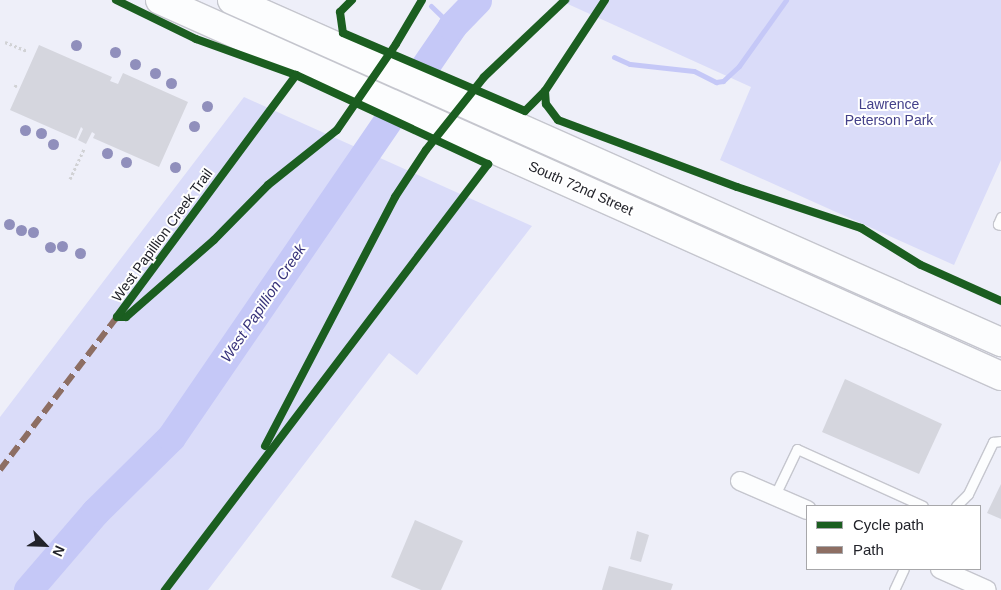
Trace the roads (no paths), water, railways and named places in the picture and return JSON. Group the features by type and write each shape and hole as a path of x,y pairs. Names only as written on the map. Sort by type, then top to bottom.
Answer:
{"main road":[{"name":"South 72nd Street","path":"160,0 1001,376"},
{"path":"232,0 1001,342"}],"street":[{"path":"740,481 806,510"},
{"path":"942,570 987,590"}],"lane":[{"path":"1001,217 998,224 1001,225"},
{"path":"957,505 968,494 993,442 1001,441"},
{"path":"775,495 797,449 921,505"},
{"path":"894,590 904,570"}],"waterway":[{"name":"West Papillion Creek","path":"28,590 95,512 171,437 452,26 477,0"},
{"path":"614,57 630,64 694,71 716,82 723,81 739,66 786,0"},
{"path":"431,6 452,26"}],"park label":[{"name":"Lawrence Peterson Park","path":"889,112"}]}
